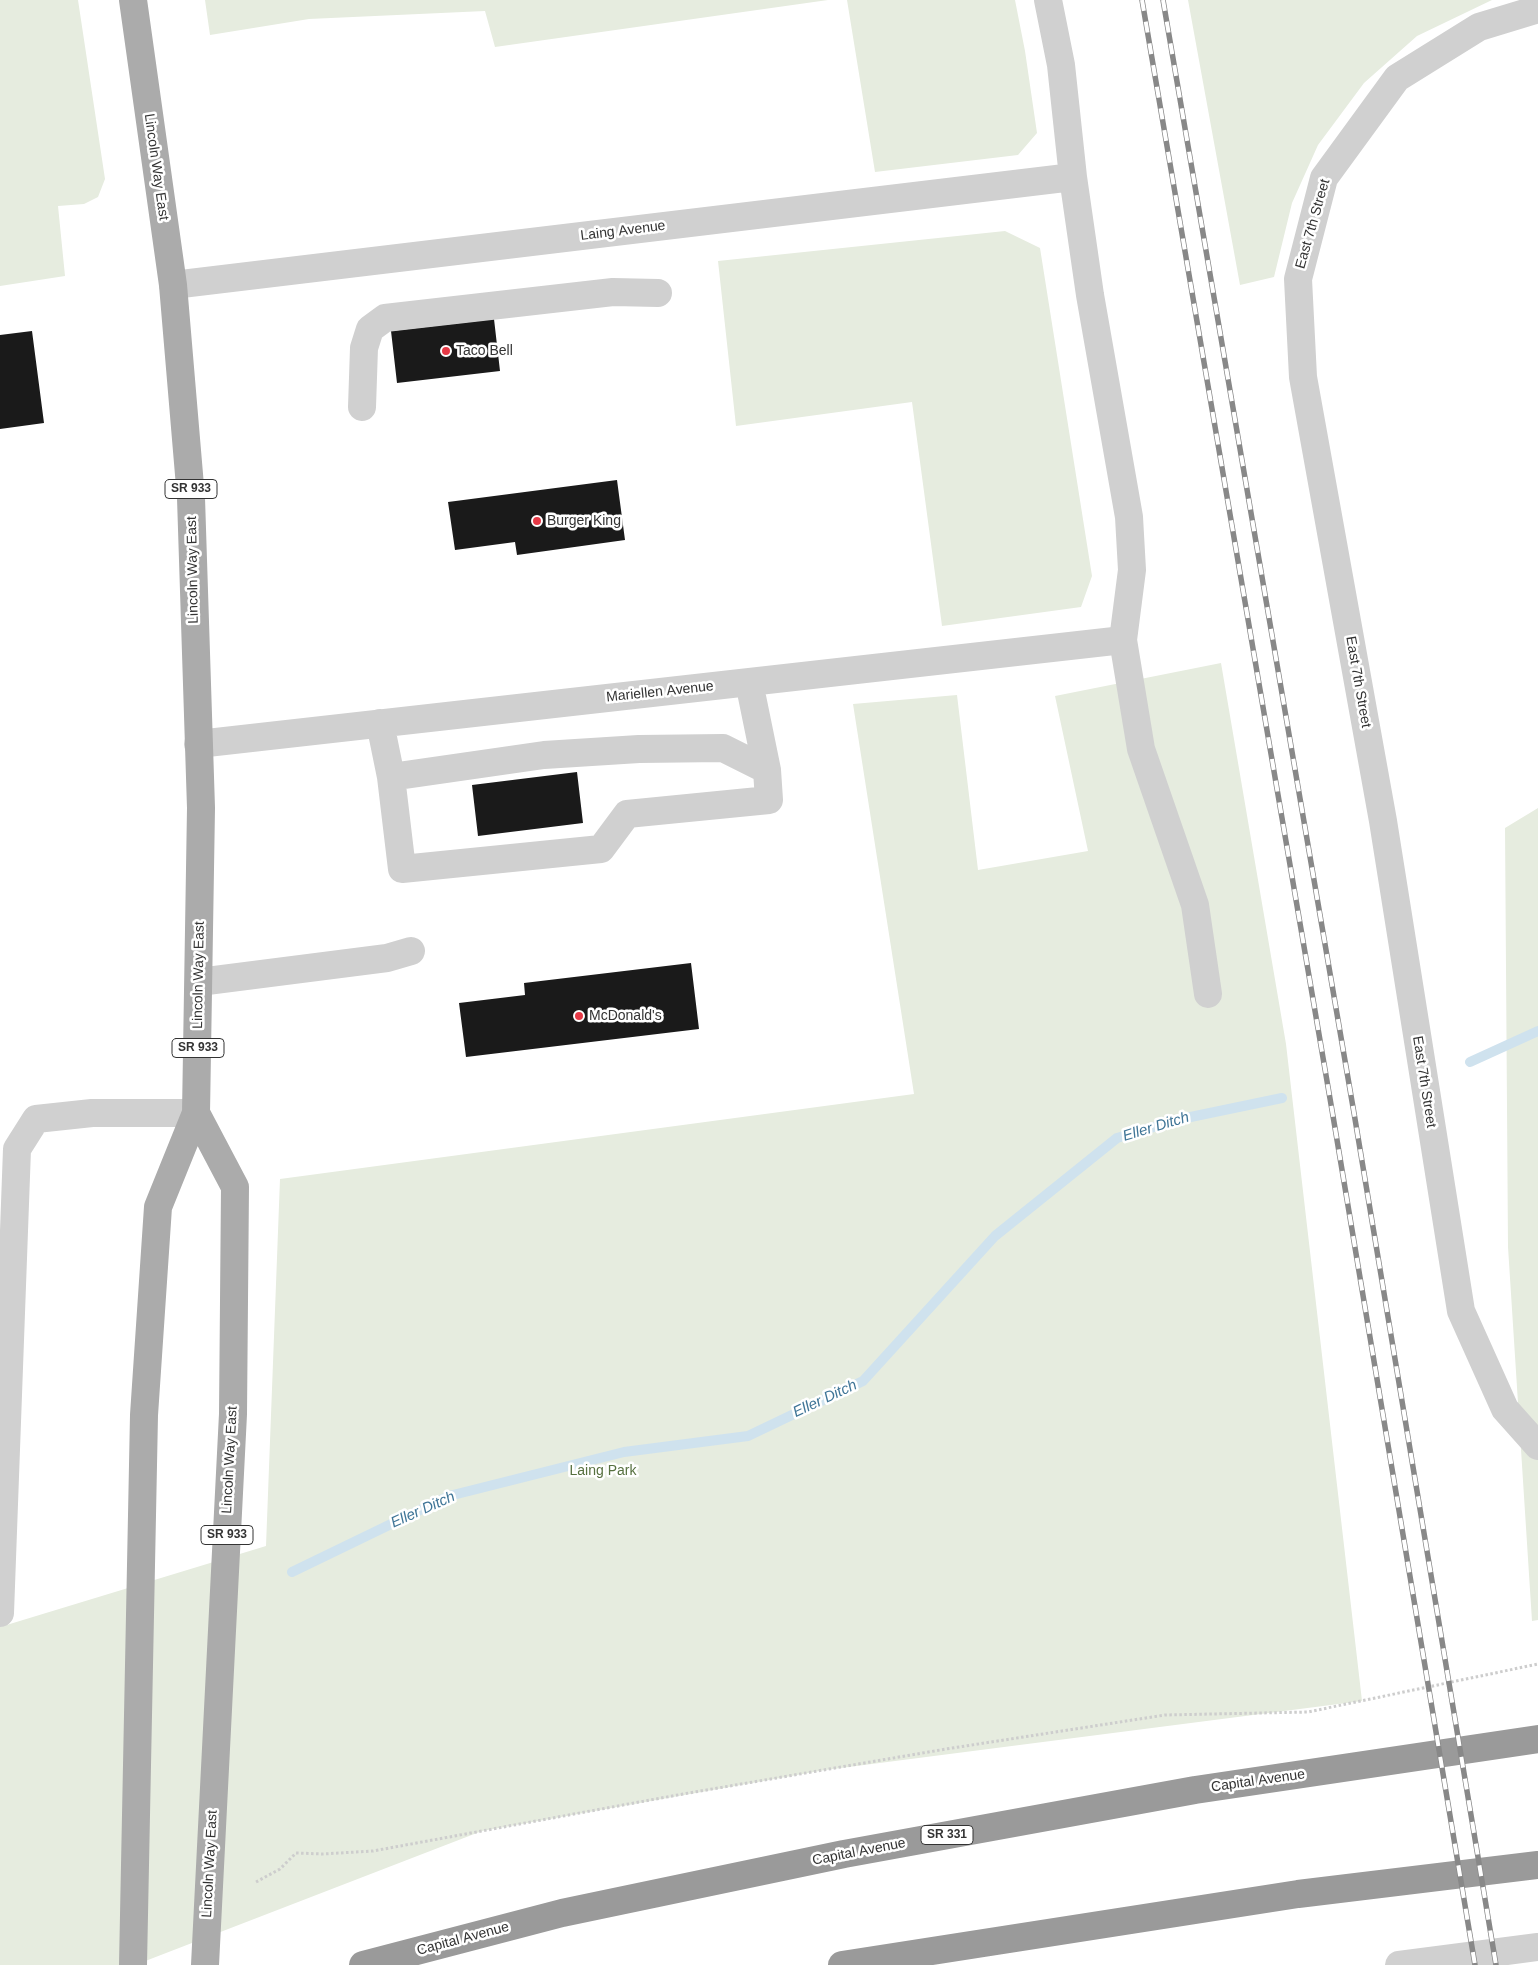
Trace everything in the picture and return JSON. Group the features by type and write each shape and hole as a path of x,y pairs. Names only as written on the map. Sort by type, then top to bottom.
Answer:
{"highway":[{"name":"Capital Avenue","path":"363,1965 562,1913 844,1854 1194,1790 1538,1739"},
{"path":"842,1965 1298,1894 1538,1865"}],"main road":[{"name":"Lincoln Way East","path":"133,0 173,286 191,498 201,808 200,982 196,1113 158,1207 144,1415 134,1965"},
{"name":"Lincoln Way East","path":"196,1113 235,1187 233,1414 205,1965"}],"street":[{"path":"1048,0 1061,65 1073,177 1090,295 1129,517 1132,570 1123,640 1142,749 1194,905 1208,994"},
{"name":"East 7th Street","path":"1538,9 1479,26 1397,78 1324,178 1298,279 1303,378 1383,821 1461,1311 1505,1409 1538,1446"},
{"name":"Laing Avenue","path":"173,286 1073,177"},
{"path":"362,407 364,348 370,329 385,318 614,292 658,293"},
{"name":"Mariellen Avenue","path":"198,744 1123,640"},
{"path":"380,723 391,777 402,869 601,849 627,814 769,800 767,770 750,682"},
{"path":"391,777 544,755 685,748 723,748 767,770"},
{"path":"200,982 387,958 411,951"},
{"path":"0,1613 17,1149 36,1119 92,1112 196,1113"},
{"path":"1399,1965 1538,1946"}],"path":[{"path":"256,1882 280,1869 296,1853 373,1852 683,1794 927,1752 1165,1715 1308,1712 1538,1664"}],"green space":[{"path":"0,0 78,0 105,179 98,197 84,204 58,206 65,276 0,286"},
{"path":"205,0 828,0 495,47 485,11 309,19 210,35"},
{"path":"847,0 1015,0 1025,51 1037,133 1018,155 875,172"},
{"path":"1188,0 1492,0 1417,36 1364,83 1318,145 1292,203 1274,277 1240,285"},
{"path":"1005,231 1040,248 1092,576 1081,607 942,626 912,402 736,426 718,261"},
{"name":"Laing Park","path":"1221,663 1286,1044 1362,1701 825,1770 482,1831 135,1965 0,1965 0,1627 266,1546 280,1179 914,1094 853,704 957,695 978,870 1088,851 1055,696"},
{"path":"1538,808 1538,1620 1532,1621 1508,1247 1505,828"}],"building":[{"name":"Taco Bell","path":"494,319 500,371 397,383 391,331"},
{"path":"32,331 44,423 0,429 0,335"},
{"name":"Burger King","path":"617,480 625,540 517,555 515,542 455,550 448,502"},
{"path":"577,772 583,823 478,836 472,785"},
{"name":"McDonald's","path":"691,963 699,1029 466,1057 459,1003 525,995 524,983"}],"waterway":[{"name":"Eller Ditch","path":"1470,1062 1538,1031"},
{"name":"Eller Ditch","path":"292,1572 449,1496 624,1452 748,1436 863,1381 995,1236 1117,1138 1181,1119 1282,1098"}],"railway":[{"path":"1142,0 1333,1116 1475,1965"},
{"path":"1163,0 1354,1113 1496,1965"}],"place":[{"name":"Taco Bell","path":"446,351"},
{"name":"Burger King","path":"537,521"},
{"name":"McDonald's","path":"579,1016"}]}
